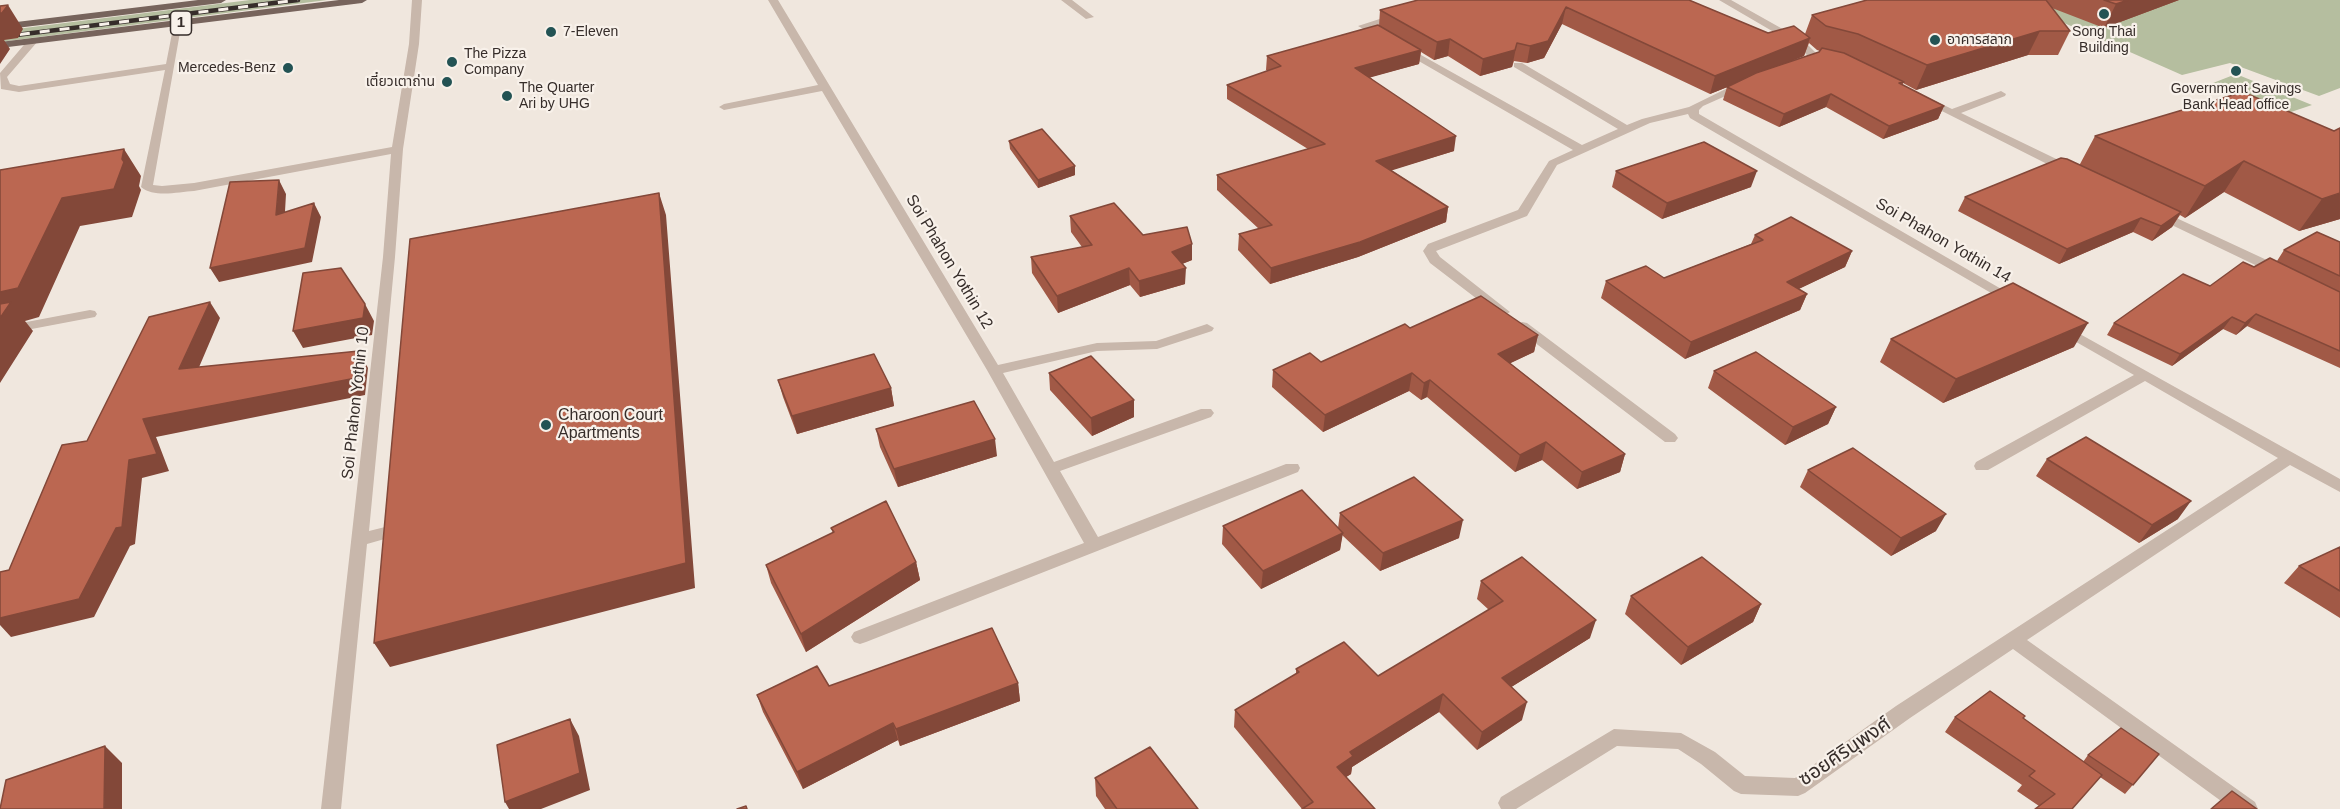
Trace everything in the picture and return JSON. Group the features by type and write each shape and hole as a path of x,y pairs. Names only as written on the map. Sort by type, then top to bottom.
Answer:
{"main road":[{"name":"1","path":"0,27 185,2 221,0"},
{"name":"1","path":"0,45 362,0"}],"street":[{"name":"Soi Phahon Yothin 10","path":"331,809 389,258 397,149 414,44 417,0"},
{"name":"Soi Phahon Yothin 12","path":"773,0 994,370 1093,544"},
{"path":"1066,0 1089,17"},
{"path":"1724,0 1817,55 1810,61 1787,69"},
{"path":"1409,13 1363,26 1582,150"},
{"path":"179,23 147,187 162,190 194,187 397,149"},
{"path":"33,41 2,77 5,87 19,89 170,66"},
{"path":"1518,65 1625,129"},
{"path":"1670,438 1435,260 1429,251 1439,242 1523,213 1553,163 1625,129 1663,115 1693,109 1699,104 1757,79"},
{"path":"724,107 825,87"},
{"path":"1908,92 2086,179"},
{"path":"1952,113 2001,94"},
{"name":"Soi Phahon Yothin 14","path":"1693,109 1694,116 1706,124 2022,305"},
{"path":"2149,209 2287,275"},
{"path":"0,331 90,314"},
{"path":"2053,323 2340,486"},
{"path":"994,370 1097,347 1157,345 1207,328"},
{"path":"1982,466 2145,375"},
{"path":"1050,469 1206,413"},
{"name":"ซอยศิรินุพงศ์","path":"1508,802 1614,737 1681,741 1708,758 1741,785 1798,787 1903,712 2290,457"},
{"path":"860,637 1292,468"},
{"path":"360,540 388,532"},
{"path":"2012,639 2248,809"}],"green space":[{"path":"250,0 327,0 0,42 0,31"},
{"path":"2012,0 2340,0 2340,88 2319,96 2230,63 2182,75"},
{"path":"2236,74 2312,105 2288,113 2213,83"}],"building":[{"path":"1418,0 1689,0 1768,33 1794,26 1810,38 1715,76 1566,7 1548,41 1530,46 1517,43 1515,50 1483,59 1450,39 1437,42 1380,10"},
{"name":"อาคารสลาก","path":"1867,0 2046,0 2070,31 2040,31 1927,65 1858,34 1826,26 1812,15"},
{"path":"2104,0 2128,0 2116,4"},
{"path":"8,5 2,13 0,13 0,6"},
{"path":"1378,25 1421,50 1355,68 1456,136 1376,161 1448,207 1360,242 1271,268 1239,234 1272,225 1217,175 1325,144 1227,85 1281,66 1267,56"},
{"path":"1822,48 1844,53 1904,82 1899,83 1944,106 1889,126 1831,94 1784,114 1727,87 1756,73 1819,52"},
{"path":"2243,92 2334,131 2340,128 2340,193 2322,199 2244,161 2205,186 2095,136"},
{"path":"1042,129 1075,166 1038,180 1009,141"},
{"path":"1704,142 1757,171 1667,203 1616,171"},
{"path":"124,149 122,159 124,162 114,189 62,198 18,288 0,292 0,170"},
{"path":"2061,158 2181,212 2161,226 2141,218 2067,249 1965,197"},
{"path":"279,180 276,215 314,203 305,248 210,268 230,182"},
{"name":"Charoon Court Apartments","path":"659,193 686,563 374,643 410,239"},
{"path":"1114,203 1143,235 1187,227 1192,244 1172,252 1186,268 1139,281 1129,268 1057,296 1031,257 1092,245 1070,216"},
{"path":"1791,217 1852,251 1787,282 1807,294 1691,342 1606,281 1646,266 1664,278 1763,240 1755,235"},
{"path":"2317,232 2340,242 2340,276 2284,250"},
{"path":"2270,258 2340,292 2340,351 2256,314 2245,323 2232,317 2180,354 2114,323 2183,274 2210,286 2243,262 2254,267"},
{"path":"341,268 365,304 363,318 293,331 303,273"},
{"path":"2013,283 2088,323 1956,379 1891,339"},
{"path":"1481,296 1538,335 1498,354 1625,454 1582,472 1546,442 1520,455 1430,380 1424,383 1412,373 1325,415 1273,370 1310,353 1321,362 1405,324 1410,328"},
{"path":"11,302 0,318 0,304"},
{"path":"210,302 179,369 359,351 356,378 143,419 157,454 129,460 122,527 116,528 79,599 0,618 0,572 9,570 62,445 87,441 149,317"},
{"path":"1756,352 1836,407 1793,427 1714,371"},
{"path":"874,354 891,388 792,416 778,380"},
{"path":"1091,356 1134,400 1091,418 1049,373"},
{"path":"974,401 995,439 894,469 876,429"},
{"path":"2086,437 2191,501 2152,525 2047,459"},
{"path":"1853,448 1946,514 1901,538 1808,470"},
{"path":"1414,477 1463,520 1383,553 1340,513"},
{"path":"1302,490 1343,533 1263,571 1223,526"},
{"path":"886,501 916,562 801,634 766,565 834,532 831,528"},
{"path":"2340,547 2340,591 2299,566"},
{"path":"1522,557 1596,620 1502,678 1527,702 1482,732 1443,694 1350,752 1353,756 1337,767 1375,809 1302,809 1313,802 1235,710 1299,672 1296,669 1344,642 1378,676 1503,601 1481,581"},
{"path":"1702,557 1761,604 1688,647 1631,596"},
{"path":"992,628 1018,683 896,729 893,723 797,772 757,695 817,666 829,686"},
{"path":"1990,691 2025,716 2023,718 2102,775 2072,809 2035,809 2055,794 2029,776 2035,771 1955,717"},
{"path":"570,719 580,773 505,802 497,745"},
{"path":"2121,728 2159,754 2133,785 2088,755"},
{"path":"105,746 104,809 0,809 6,780"},
{"path":"1150,747 1198,809 1117,809 1095,778"},
{"path":"2232,791 2257,809 2211,809"}],"railway":[{"path":"0,37 298,0"}],"place":[{"name":"Song Thai Building","path":"2104,14"},
{"name":"7-Eleven","path":"551,32"},
{"name":"อาคารสลาก","path":"1935,40"},
{"name":"The Pizza Company","path":"452,62"},
{"name":"Mercedes-Benz","path":"288,68"},
{"name":"Government Savings Bank Head office","path":"2236,71"},
{"name":"เตี๋ยวเตาถ่าน","path":"447,82"},
{"name":"The Quarter Ari by UHG","path":"507,96"},
{"name":"Charoon Court Apartments","path":"546,425"}]}
